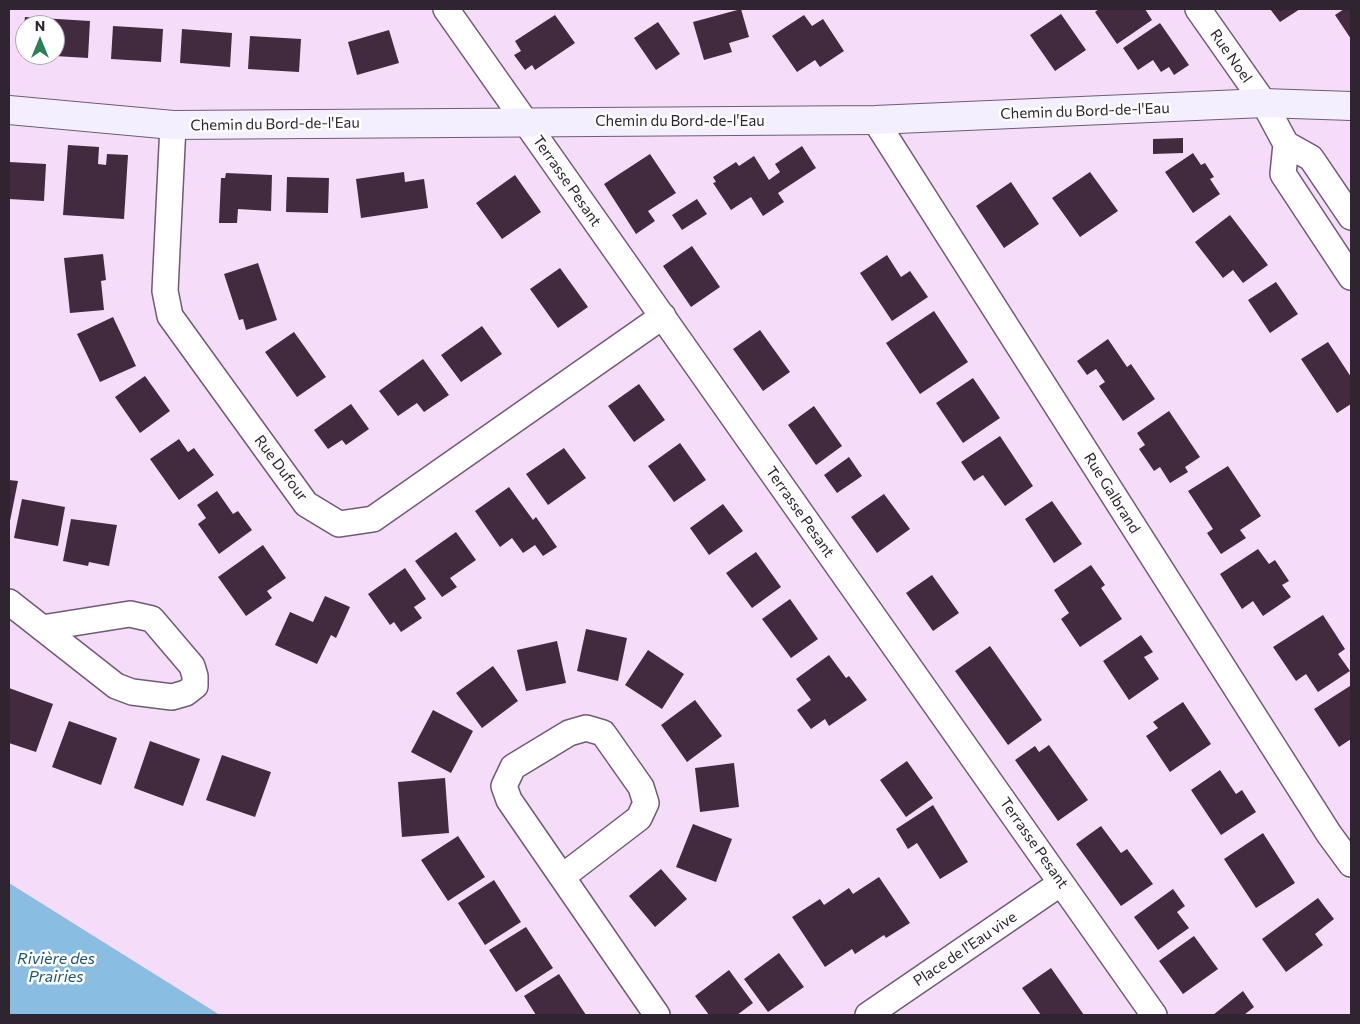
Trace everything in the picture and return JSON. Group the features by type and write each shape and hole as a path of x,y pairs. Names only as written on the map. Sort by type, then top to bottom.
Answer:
{"street":[{"name":"Terrasse Pesant","path":"446,9 1154,1015"},
{"name":"Rue Noel","path":"1198,9 1264,104 1286,144"},
{"name":"Chemin du Bord-de-l'Eau","path":"9,110 173,125 875,120 1264,104 1351,106"},
{"name":"Rue Galbrand","path":"875,120 1329,834 1351,864"},
{"name":"Rue Dufour","path":"173,125 165,291 170,316 306,504 339,524 373,519 663,316"},
{"path":"1351,217 1311,158 1286,144 1283,174 1351,277"},
{"path":"9,602 42,628 116,686 132,692 172,698 186,693 195,686 192,666 152,618 130,614 42,628"},
{"path":"562,877 638,818 646,803 641,787 603,733 586,728 569,733 513,767 504,786 510,800 562,877 657,1015"},
{"name":"Place de l'Eau vive","path":"868,1015 1061,883"}],"water":[{"name":"Rivière des Prairies","path":"9,883 220,1015 9,1015"}],"building":[{"path":"741,9 749,37 729,43 732,52 704,60 693,22"},
{"path":"1099,9 1145,9 1152,20 1117,44 1095,12"},
{"path":"1270,9 1300,9 1280,22"},
{"path":"1344,9 1351,9 1351,39 1335,15"},
{"path":"1061,14 1086,50 1055,71 1030,35"},
{"path":"555,15 575,43 535,70 532,65 525,70 514,55 521,51 515,41"},
{"path":"804,15 812,26 823,19 844,51 820,67 815,60 797,72 772,36"},
{"path":"65,19 90,21 88,58 65,57"},
{"path":"658,22 680,54 656,70 634,38"},
{"path":"1160,23 1189,65 1174,75 1169,67 1161,72 1153,60 1138,70 1123,48"},
{"path":"113,26 163,29 161,62 111,59"},
{"path":"182,29 232,33 230,67 180,63"},
{"path":"389,30 399,63 357,75 348,42"},
{"path":"250,36 301,39 299,72 248,69"},
{"path":"1183,138 1183,153 1153,154 1153,139"},
{"path":"68,145 99,147 98,164 106,165 107,154 128,155 124,219 63,215"},
{"path":"802,146 816,168 778,193 784,202 763,216 751,197 731,210 713,183 716,182 713,177 736,162 739,166 754,156 769,180 780,172 775,164"},
{"path":"1193,153 1201,165 1205,163 1214,177 1210,179 1220,194 1193,213 1165,172"},
{"path":"650,154 676,193 648,211 655,221 636,234 604,184"},
{"path":"9,162 46,164 44,201 9,199"},
{"path":"404,172 405,182 424,179 428,208 361,218 356,179"},
{"path":"1090,172 1118,211 1080,237 1052,198"},
{"path":"226,173 272,175 271,211 238,209 237,223 219,223 221,178 225,178"},
{"path":"515,175 541,212 502,239 476,203"},
{"path":"287,177 329,178 328,213 286,212"},
{"path":"1011,182 1039,224 1004,248 976,206"},
{"path":"697,199 707,214 682,230 672,215"},
{"path":"1230,215 1268,265 1243,283 1233,270 1223,278 1195,242"},
{"path":"692,246 720,287 691,307 663,266"},
{"path":"103,254 106,280 101,281 104,310 70,313 64,258"},
{"path":"887,255 901,277 910,271 928,297 892,321 860,273"},
{"path":"258,263 277,320 246,330 243,319 239,320 224,274"},
{"path":"560,268 588,307 558,328 530,289"},
{"path":"1276,282 1298,314 1270,333 1248,300"},
{"path":"934,311 968,362 920,394 886,343"},
{"path":"113,317 136,366 100,382 77,334"},
{"path":"482,326 502,354 461,382 441,355"},
{"path":"760,330 790,372 763,391 733,349"},
{"path":"294,332 326,377 297,397 265,352"},
{"path":"1108,339 1127,367 1131,364 1155,399 1123,421 1099,386 1105,382 1096,369 1087,375 1077,361"},
{"path":"1328,342 1351,377 1351,404 1337,413 1301,359"},
{"path":"423,359 449,395 424,412 417,403 398,416 379,391"},
{"path":"145,376 170,411 140,433 115,397"},
{"path":"973,378 1000,418 963,443 936,403"},
{"path":"639,384 665,420 634,442 608,406"},
{"path":"351,404 369,429 346,445 342,440 328,449 314,430"},
{"path":"814,406 842,446 816,465 788,425"},
{"path":"1169,411 1200,457 1185,467 1188,472 1170,483 1160,467 1154,471 1139,449 1145,445 1137,433"},
{"path":"1000,436 1033,486 1005,506 983,475 974,481 961,462"},
{"path":"179,439 188,452 194,448 214,475 179,500 150,459"},
{"path":"680,443 706,480 674,502 648,466"},
{"path":"564,448 586,478 548,505 526,474"},
{"path":"849,457 862,476 837,493 824,475"},
{"path":"1228,466 1261,516 1240,530 1246,538 1221,554 1207,533 1213,529 1188,491"},
{"path":"9,480 18,481 10,521 9,521"},
{"path":"509,487 533,520 536,517 557,547 543,556 535,545 523,553 512,538 500,547 475,511"},
{"path":"217,491 233,514 238,511 252,530 219,554 198,524 206,518 197,505"},
{"path":"884,494 910,529 877,553 851,517"},
{"path":"22,499 65,507 58,546 14,538"},
{"path":"1052,501 1082,544 1054,563 1025,519"},
{"path":"723,504 743,531 709,555 690,528"},
{"path":"71,519 117,525 109,566 89,562 88,566 63,561"},
{"path":"456,532 476,560 450,578 457,587 442,597 415,561"},
{"path":"263,545 286,578 267,591 272,598 246,616 218,577"},
{"path":"1258,549 1269,564 1275,560 1289,581 1282,585 1291,597 1263,616 1253,601 1242,609 1220,574"},
{"path":"756,552 781,587 752,608 726,573"},
{"path":"1091,565 1105,585 1101,588 1122,619 1080,647 1061,619 1069,613 1054,590"},
{"path":"405,568 426,599 414,607 422,618 401,632 394,622 390,625 368,594"},
{"path":"932,575 959,613 933,631 906,593"},
{"path":"325,596 350,607 336,638 331,635 317,664 275,645 290,612 313,622"},
{"path":"790,599 818,639 791,658 762,619"},
{"path":"1323,615 1345,649 1338,654 1350,671 1318,692 1306,674 1296,681 1273,647"},
{"path":"586,629 627,638 618,681 577,671"},
{"path":"1141,635 1153,652 1144,657 1159,679 1129,700 1103,661"},
{"path":"557,641 566,683 526,691 517,650"},
{"path":"990,646 1042,720 1008,745 955,671"},
{"path":"648,650 684,674 662,709 625,685"},
{"path":"829,655 846,678 849,676 867,700 829,726 825,719 811,729 797,710 811,700 796,679"},
{"path":"493,666 518,701 482,728 456,693"},
{"path":"1350,686 1351,739 1339,747 1314,709"},
{"path":"9,688 53,704 36,752 9,743"},
{"path":"695,700 722,736 687,762 661,725"},
{"path":"1183,702 1211,744 1170,772 1146,736 1158,728 1153,722"},
{"path":"433,710 473,731 451,773 411,752"},
{"path":"69,721 117,738 101,785 52,767"},
{"path":"150,741 200,759 183,806 134,788"},
{"path":"1049,745 1088,800 1058,821 1015,760 1035,746 1039,752"},
{"path":"222,755 271,772 255,817 206,800"},
{"path":"907,761 933,798 906,817 880,780"},
{"path":"734,763 739,807 700,812 695,768"},
{"path":"1220,770 1236,794 1242,790 1256,812 1221,835 1191,790"},
{"path":"445,778 449,833 402,837 398,782"},
{"path":"933,805 968,862 940,879 917,843 908,849 896,829"},
{"path":"693,824 732,839 716,882 676,867"},
{"path":"1101,826 1121,853 1127,849 1153,884 1121,906 1076,844"},
{"path":"1263,833 1295,883 1256,908 1224,859"},
{"path":"458,836 485,877 448,901 421,860"},
{"path":"661,869 687,899 655,927 629,896"},
{"path":"879,877 910,923 886,938 884,935 855,954 852,949 825,967 792,917 820,899 824,905 849,888 853,894"},
{"path":"494,880 521,922 485,945 458,903"},
{"path":"1173,889 1185,906 1177,912 1189,928 1158,950 1134,917"},
{"path":"1318,898 1334,919 1315,934 1323,945 1286,972 1262,939"},
{"path":"526,927 553,968 516,992 489,950"},
{"path":"1194,936 1218,969 1183,994 1159,961"},
{"path":"779,953 804,987 768,1012 744,979"},
{"path":"1051,968 1084,1015 1041,1015 1022,988"},
{"path":"729,970 753,1003 737,1015 709,1015 695,996"},
{"path":"559,974 586,1015 536,1015 524,996"},
{"path":"1243,991 1254,1007 1244,1015 1213,1015"}]}
